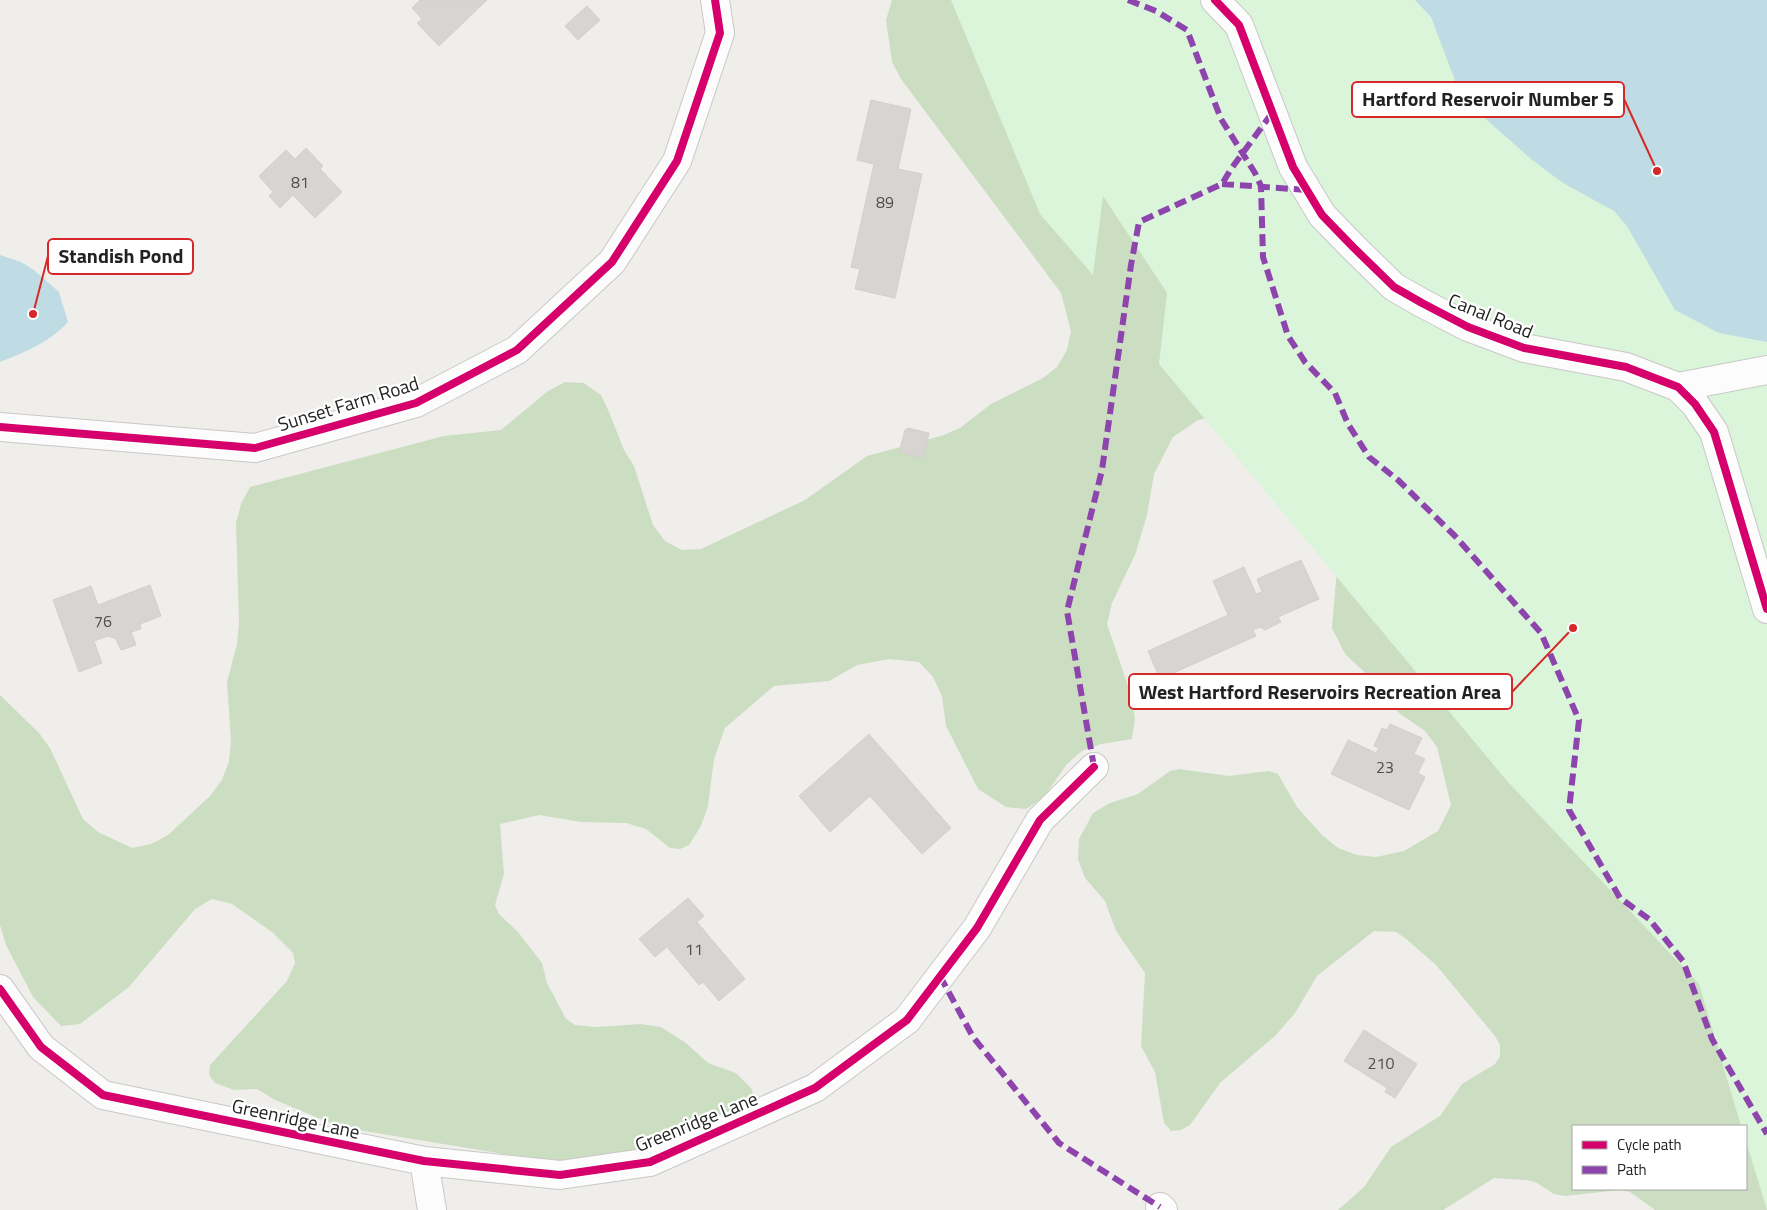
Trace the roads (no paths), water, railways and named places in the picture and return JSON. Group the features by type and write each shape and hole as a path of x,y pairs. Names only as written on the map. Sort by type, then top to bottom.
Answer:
{"street":[{"name":"Sunset Farm Road","path":"0,427 255,448 416,403 517,350 612,262 677,161 720,33 715,0"},
{"name":"Canal Road","path":"1215,0 1239,25 1293,167 1322,215 1394,287 1468,327 1524,348 1626,367 1678,387 1696,404 1714,432 1767,609"},
{"path":"1678,387 1767,370"},
{"name":"Greenridge Lane","path":"0,989 41,1047 103,1095 424,1162 560,1175 650,1162 815,1088 907,1020 977,928 1040,820 1094,767"},
{"path":"424,1162 432,1210"}],"water":[{"path":"1415,0 1767,0 1767,342 1719,333 1675,310 1627,226 1614,211 1563,183 1531,159 1472,107 1459,91 1431,17"},
{"path":"0,255 21,262 34,270 59,292 68,322 45,341 0,362"}],"place":[{"name":"Hartford Reservoir Number 5","path":"1657,171"},
{"name":"Standish Pond","path":"33,314"},
{"name":"West Hartford Reservoirs Recreation Area","path":"1573,628"}]}
